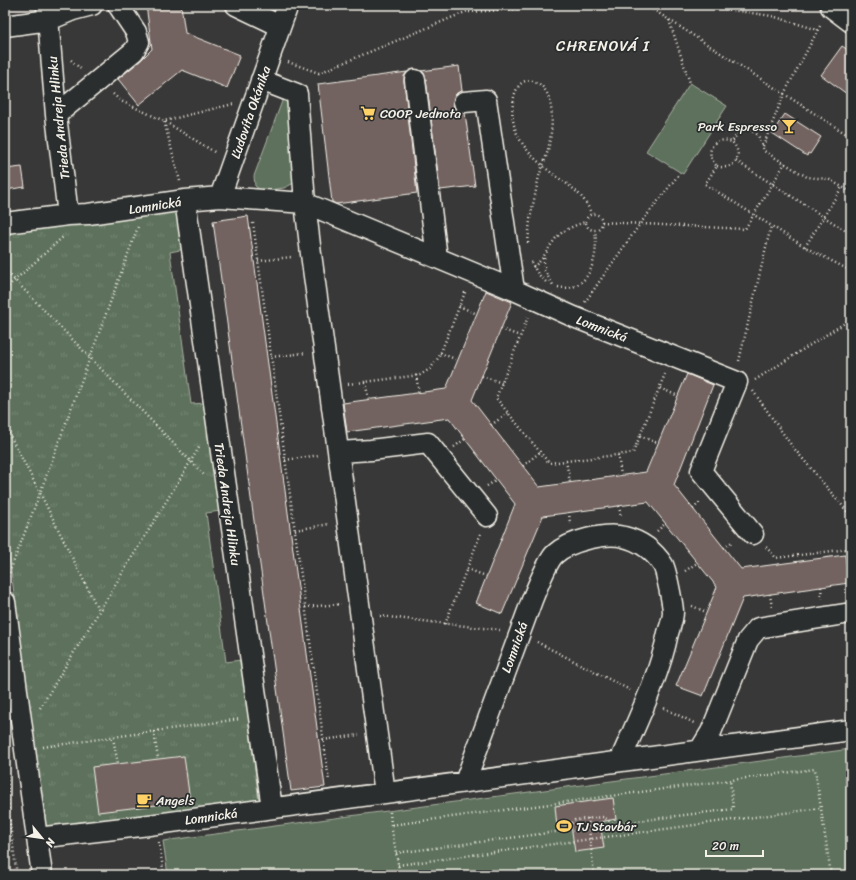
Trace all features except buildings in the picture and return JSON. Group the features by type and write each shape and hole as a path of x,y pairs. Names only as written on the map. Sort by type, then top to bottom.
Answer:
{"street":[{"path":"5,26 48,13 73,10 92,5"},
{"path":"56,115 134,51 139,42 136,32 118,5"},
{"path":"236,5 280,26"},
{"name":"Ľudovíta Okánika","path":"220,197 288,5"},
{"path":"831,6 851,22"},
{"name":"Trieda Andreja Hlinku","path":"48,13 56,115 68,215"},
{"path":"415,80 437,258"},
{"path":"258,89 297,94 305,203 311,254 359,608 387,799"},
{"path":"464,102 486,100 514,290"},
{"name":"Lomnická","path":"5,223 88,214 185,200 220,197 305,203 514,290 574,317 672,355 738,386"},
{"name":"Trieda Andreja Hlinku","path":"185,200 272,808"},
{"path":"738,386 701,471 753,534"},
{"path":"339,452 371,450 428,443 487,516"},
{"name":"Lomnická","path":"465,782 520,633 540,582 554,554 573,543 588,538 605,536 624,537 646,546 664,566 673,613 665,650 620,761"},
{"path":"5,602 42,875"},
{"path":"700,750 711,732 748,640 758,628 851,613"},
{"name":"Lomnická","path":"36,838 272,808 387,799 465,782 851,730"}],"path":[{"path":"284,60 319,73 482,5"},
{"path":"465,12 578,5"},
{"path":"646,5 851,137"},
{"path":"697,5 772,16 818,30"},
{"path":"763,146 784,94 831,6"},
{"path":"669,20 690,83"},
{"path":"50,43 121,101 164,122 232,163"},
{"path":"528,245 530,219 539,176 546,157 552,130 552,114 549,97 538,83 531,80 524,81 518,87 513,96 513,122 516,135 534,158 579,194 589,208 591,214"},
{"path":"164,122 258,89"},
{"path":"164,122 185,200"},
{"path":"732,142 741,128 747,128 758,135 764,151 785,164 807,177 828,178 851,192"},
{"path":"726,139 732,142 738,149 736,161 734,164 726,167 716,166 710,151 713,145 718,140 726,139"},
{"path":"736,161 851,234"},
{"path":"602,222 745,229 785,164"},
{"path":"716,166 706,184 805,247 851,271"},
{"path":"574,317 640,224 680,173"},
{"path":"805,247 842,187"},
{"path":"5,584 146,206"},
{"path":"585,222 588,229 595,231 600,228 602,222 599,216 591,214"},
{"path":"533,267 544,258 553,241 559,235 567,229 585,222 587,217 591,214"},
{"path":"253,222 329,784"},
{"path":"738,386 771,226"},
{"path":"530,258 533,267 547,282 554,286 568,288 574,287 583,281 595,259 597,247 595,231"},
{"path":"5,289 66,235"},
{"path":"258,261 311,254"},
{"path":"544,258 544,270 554,286"},
{"path":"5,270 14,281 207,478"},
{"path":"329,387 420,375 430,369 440,353 473,273"},
{"path":"536,300 520,336 496,398 549,463 633,453 672,355"},
{"path":"459,306 477,314"},
{"path":"738,386 851,320"},
{"path":"501,329 520,336"},
{"path":"271,357 325,350"},
{"path":"440,353 458,360"},
{"path":"416,375 419,393"},
{"path":"482,376 502,383"},
{"path":"365,382 369,400"},
{"path":"738,386 792,446 851,516"},
{"path":"660,388 678,396"},
{"path":"491,425 508,413"},
{"path":"39,709 216,420"},
{"path":"5,426 99,611"},
{"path":"640,436 658,443"},
{"path":"285,460 339,452"},
{"path":"523,466 540,452"},
{"path":"618,455 621,475"},
{"path":"566,461 570,482"},
{"path":"445,624 487,516"},
{"path":"295,530 348,522"},
{"path":"753,534 776,558 848,550"},
{"path":"467,569 486,576"},
{"path":"305,608 359,608 445,624 520,633 711,732"},
{"path":"25,750 258,716"},
{"path":"154,732 158,759"},
{"path":"323,740 377,732"},
{"path":"113,738 118,764"},
{"path":"7,769 6,778 9,817 17,875"},
{"path":"391,825 815,769 831,875"},
{"path":"396,853 563,831 575,820 588,818 604,817 613,824 734,809 730,780"},
{"path":"387,799 400,875"},
{"path":"398,865 821,808"},
{"path":"588,818 594,875"},
{"path":"159,838 164,875"},
{"path":"5,846 12,845"}],"green space":[{"path":"690,83 727,106 683,174 646,151"},
{"path":"284,96 286,97 296,174 292,184 284,188 262,191 255,186 254,176"},
{"path":"177,209 185,249 170,252 191,404 206,403 221,511 206,513 226,662 241,660 259,801 46,829 5,527 5,231"},
{"name":"TJ Stavbár","path":"851,749 851,875 168,875 163,841"}],"place":[{"name":"COOP Jednota","path":"368,113"},
{"name":"Park Espresso","path":"789,126"},
{"name":"Angels","path":"144,800"},
{"name":"TJ Stavbár","path":"564,826"}],"district":[{"name":"CHRENOVÁ I","path":"603,46"}]}
